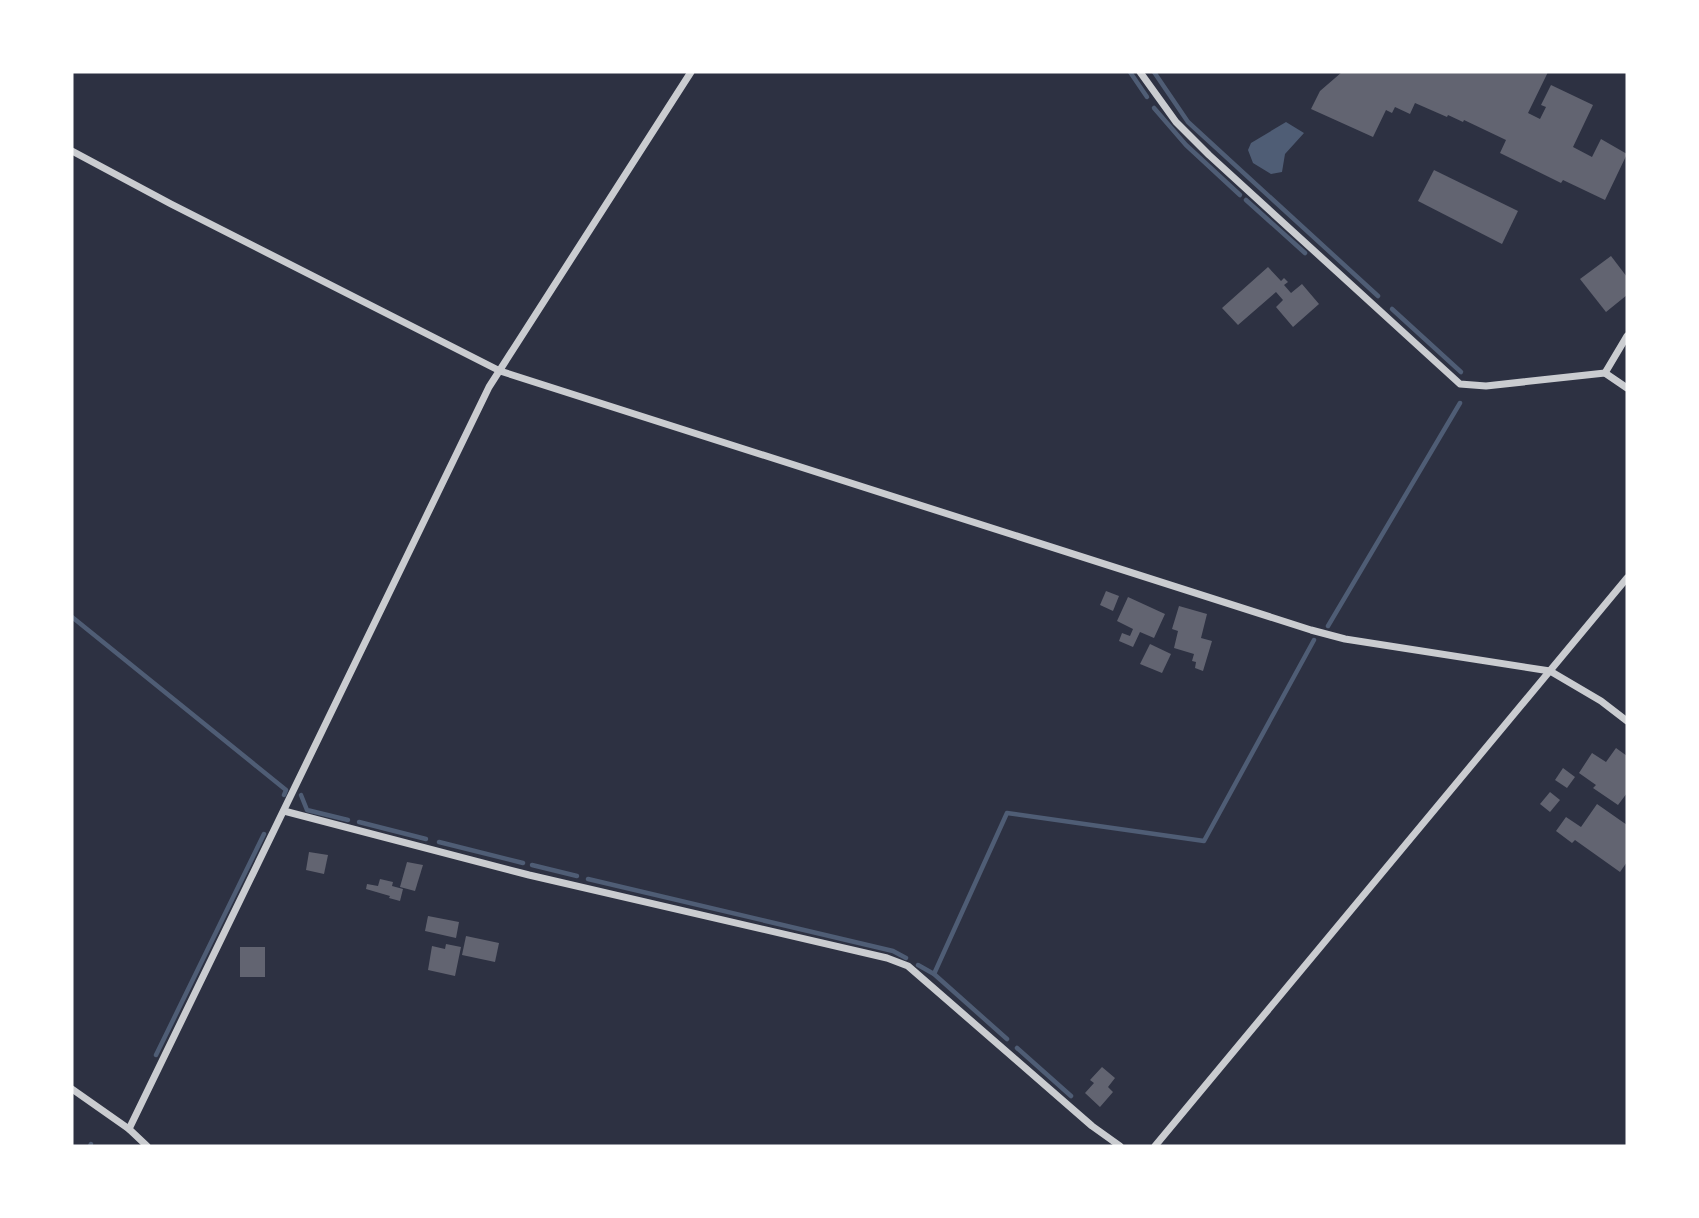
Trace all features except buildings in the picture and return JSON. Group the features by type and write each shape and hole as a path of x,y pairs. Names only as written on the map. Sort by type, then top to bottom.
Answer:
{"street":[{"path":"129,1129 477,412 500,370 691,72"},
{"path":"1140,72 1176,122 1209,155 1460,384 1486,386 1605,373 1627,387"},
{"path":"72,151 500,370 1345,639 1550,671 1601,701 1627,721"},
{"path":"1605,373 1627,336"},
{"path":"1155,1146 1627,578"},
{"path":"284,811 530,875 887,958 908,966 1092,1126 1120,1146"},
{"path":"72,1089 129,1129 147,1146"}],"water":[{"path":"1286,122 1304,133 1285,154 1282,172 1271,174 1253,163 1248,150 1251,143"}],"waterway":[{"path":"1130,72 1147,97"},
{"path":"1154,72 1188,122 1378,296"},
{"path":"1154,108 1186,145 1240,195"},
{"path":"1246,200 1305,253"},
{"path":"1392,309 1461,372"},
{"path":"1328,626 1460,403"},
{"path":"72,617 286,790 284,795"},
{"path":"934,974 1007,813 1204,841 1314,640"},
{"path":"301,795 307,810 348,820"},
{"path":"359,822 426,839"},
{"path":"156,1055 264,834"},
{"path":"439,842 523,863"},
{"path":"532,865 577,876"},
{"path":"588,879 893,951 906,958"},
{"path":"918,965 934,974 1007,1039"},
{"path":"1017,1048 1071,1096"}]}
